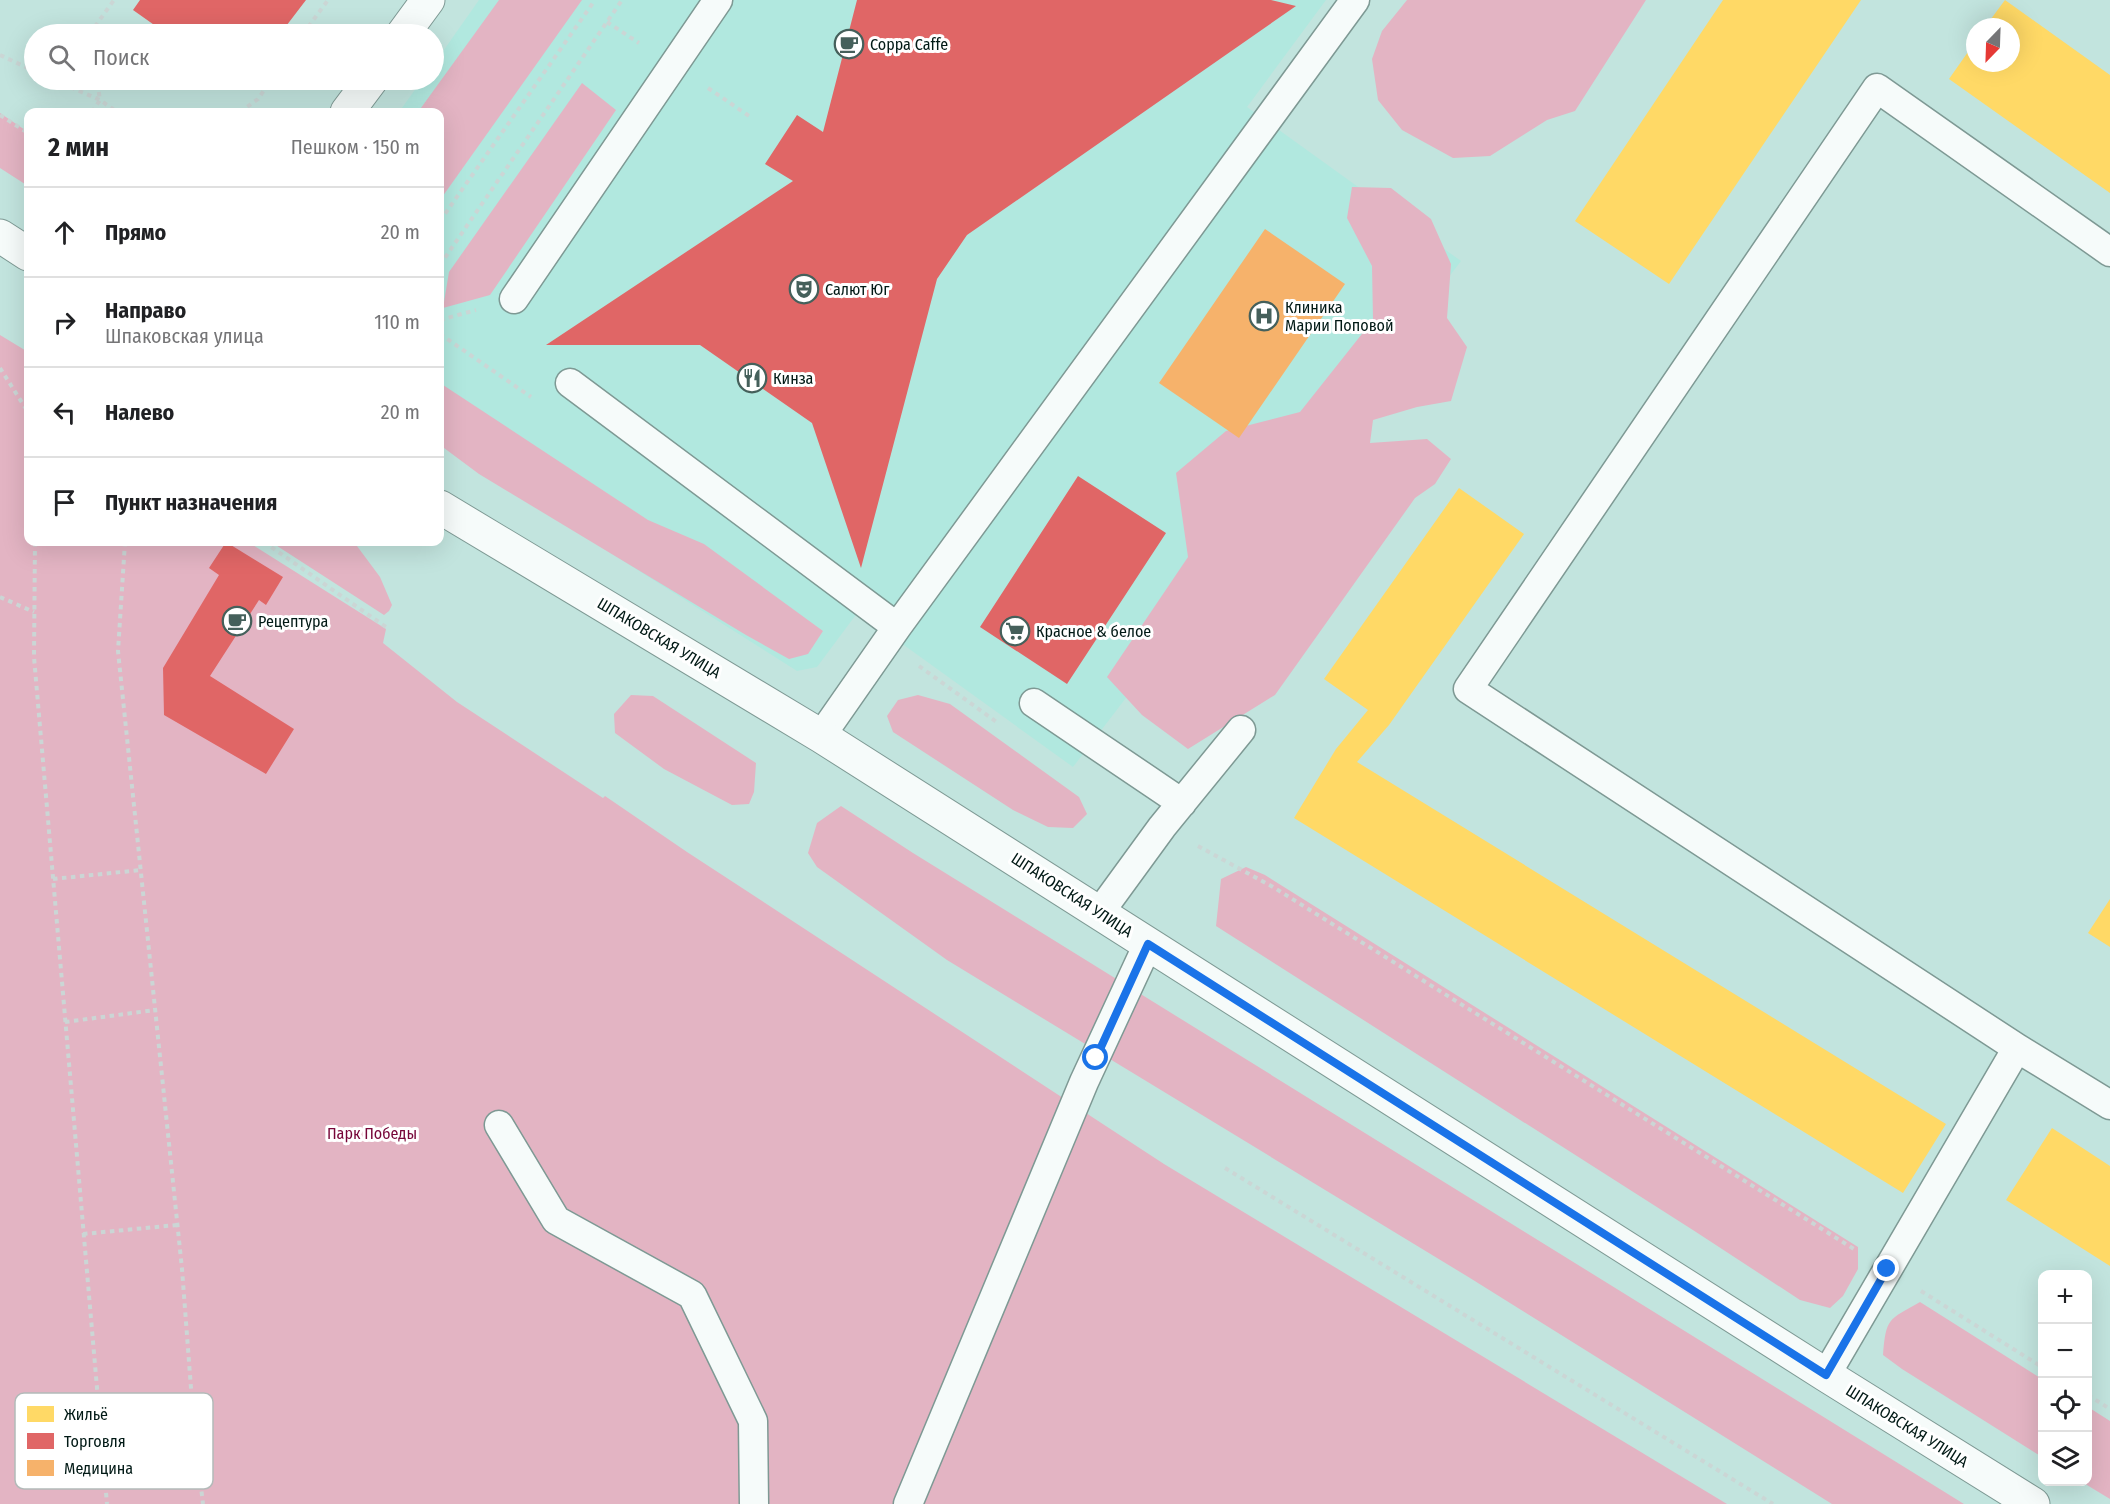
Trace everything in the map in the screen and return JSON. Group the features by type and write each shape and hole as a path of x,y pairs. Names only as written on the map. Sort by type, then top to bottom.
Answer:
{"main road":[{"path":"410,24 428,0"},
{"path":"350,108 364,90"},
{"path":"0,236 24,251"},
{"name":"ШПАКОВСКАЯ УЛИЦА","path":"444,509 822,736 1826,1375 2033,1504"}],"lane":[{"path":"514,299 718,0"},
{"path":"822,736 892,635 1355,0"},
{"path":"2110,252 1877,88 1468,689 2017,1048 2110,1105"},
{"path":"570,383 892,635"},
{"path":"1034,703 1182,803"},
{"path":"1100,912 1162,827 1241,730"},
{"path":"908,1504 1080,1091 1148,944"},
{"path":"1826,1375 2017,1048"},
{"path":"499,1125 556,1220 692,1294 753,1421 754,1504"}],"path":[{"path":"97,24 114,0"},
{"path":"310,24 328,0"},
{"path":"444,216 595,0"},
{"path":"444,259 622,0"},
{"path":"0,55 24,66"},
{"path":"77,90 100,100 111,108"},
{"path":"95,108 100,100 98,90"},
{"path":"246,108 258,99 264,90"},
{"path":"0,115 24,130"},
{"path":"444,337 537,401"},
{"path":"0,368 24,406"},
{"path":"35,546 34,657 97,1393"},
{"path":"125,546 118,651 177,1225 192,1393"},
{"path":"270,546 386,627"},
{"path":"0,597 34,612"},
{"path":"892,635 999,724"},
{"path":"1162,827 1273,888 2038,1364"},
{"path":"53,879 141,870"},
{"path":"65,1022 155,1010"},
{"path":"1225,1168 1773,1504"},
{"path":"83,1234 177,1225"},
{"path":"2092,1398 2110,1409"},
{"path":"105,1489 107,1504"},
{"path":"200,1489 202,1504"}],"shaded area":[{"path":"479,0 1326,0 1247,107 1461,261 1073,767 858,612 817,667 797,671 444,448 444,108 402,108 415,90 444,90 444,50"}],"green space":[{"path":"499,0 582,0 444,194 444,108 421,108 434,90 444,90 444,76"},
{"path":"1407,0 1646,0 1575,111 1547,120 1490,156 1453,158 1402,130 1378,100 1372,59 1382,31"},
{"path":"582,83 616,110 490,295 444,308 449,272"},
{"path":"0,113 24,129 24,183 0,168"},
{"path":"1352,187 1391,188 1431,219 1451,264 1447,318 1467,347 1451,401 1417,407 1373,420 1370,443 1427,439 1451,459 1435,484 1415,498 1275,695 1188,749 1142,715 1107,677 1188,557 1176,473 1226,431 1300,412 1373,320 1372,266 1347,218"},
{"name":"Парк Победы","path":"0,335 24,350 24,546 254,546 386,629 383,643 457,702 603,798 605,796 1164,1164 1727,1504 0,1504"},
{"path":"444,386 648,520 704,544 823,631 808,654 789,659 479,474 444,448"},
{"path":"277,546 357,546 380,577 392,605 384,615"},
{"path":"631,695 653,696 756,763 754,792 749,804 732,805 664,769 615,733 614,714"},
{"path":"918,695 950,704 1079,797 1087,814 1073,828 1048,827 1013,810 893,732 887,716 898,700"},
{"path":"841,806 913,853 1964,1504 1832,1504 1470,1278 947,960 817,867 808,853 817,823"},
{"path":"1246,867 1265,875 1858,1247 1858,1269 1843,1296 1830,1308 1800,1300 1216,926 1221,879"},
{"path":"1920,1302 2038,1376 2038,1454 1883,1355 1888,1327 1891,1321"},
{"path":"2092,1410 2110,1421 2110,1499 2089,1486 2092,1486"}],"building: Жильё":[{"path":"1723,0 1861,0 1669,284 1575,221"},
{"path":"2005,0 2110,75 2110,193 1949,79 1966,55 1966,72 2020,72 2020,18 1992,18"},
{"path":"1459,488 1524,534 1389,725 1357,762 1946,1124 1903,1193 1294,818 1336,749 1368,710 1324,679"},
{"path":"2110,899 2110,947 2088,933"},
{"path":"2052,1128 2110,1166 2110,1266 2006,1200"}],"building: Торговля":[{"path":"140,0 306,0 288,24 153,24 133,10"},
{"path":"857,0 1271,0 1296,6 967,235 937,279 861,568 812,423 700,345 546,345 793,181 765,164 797,115 823,132"},
{"path":"1078,476 1166,533 1067,684 980,627"},
{"path":"223,546 233,546 283,577 266,605 259,600 210,676 294,729 266,774 164,715 163,668 219,575 209,568"}],"building: Медицина":[{"path":"1265,229 1345,284 1239,438 1159,383"}],"place":[{"name":"Coppa Caffe","path":"849,44"},
{"name":"Салют Юг","path":"804,289"},
{"name":"Клиника Марии Поповой","path":"1264,316"},
{"name":"Кинза","path":"752,378"},
{"name":"Рецептура","path":"237,621"},
{"name":"Красное & белое","path":"1015,631"}],"route":[{"path":"1096,1058 1148,944 1826,1375 1887,1269"}]}
